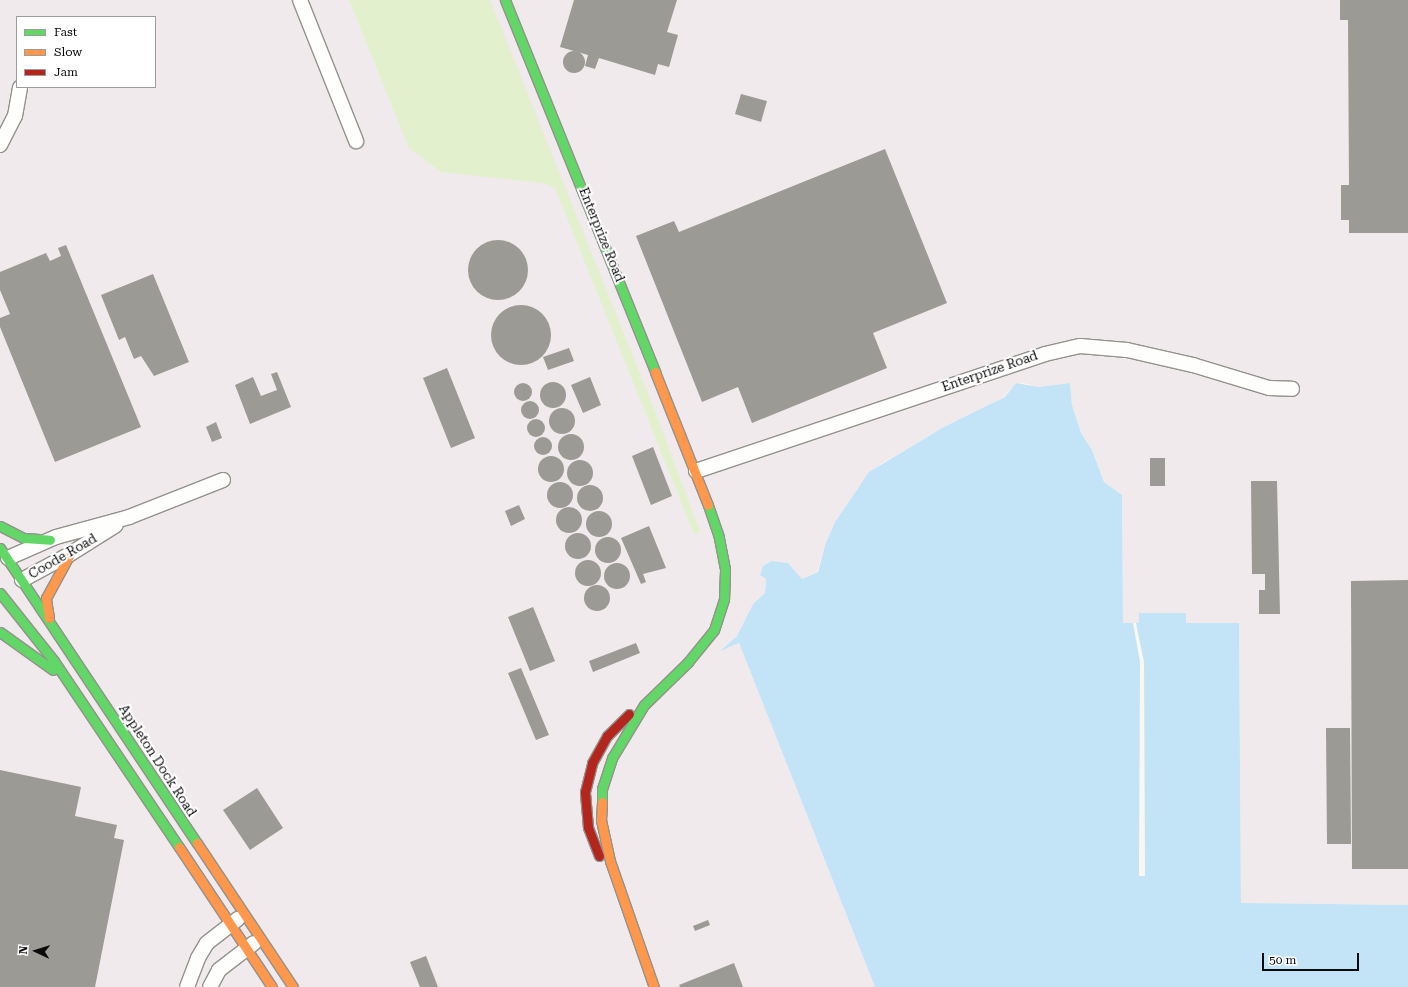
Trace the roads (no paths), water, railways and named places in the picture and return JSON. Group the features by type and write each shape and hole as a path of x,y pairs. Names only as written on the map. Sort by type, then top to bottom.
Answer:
{"street":[{"path":"300,0 356,141"},
{"name":"Enterprize Road","path":"505,0 696,471 719,537 726,568 724,600 714,630 688,662 644,705 624,718 607,736 592,763 585,792 588,827 602,864 626,912"},
{"path":"0,145 15,116 20,88"},
{"name":"Enterprize Road","path":"696,471 1045,354 1080,346 1127,350 1193,365 1269,388 1292,389"},
{"name":"Coode Road","path":"3,556 50,540 129,517 223,480"},
{"name":"Coode Road","path":"1,596 22,580 70,554 129,517"},
{"path":"0,526 24,538 50,540"},
{"path":"50,621 46,611 50,587 70,554"},
{"name":"Appleton Dock Road","path":"3,556 22,580 50,621 243,915 293,987"},
{"path":"1,596 70,686 272,987"},
{"path":"0,632 52,669 70,686"},
{"name":"Enterprize Road","path":"644,705 612,758 602,789 603,826 610,861 626,912 654,987"},
{"path":"187,987 198,958 207,943 243,915"},
{"path":"210,987 219,970 259,939"}],"water":[{"path":"1016,383 1039,387 1070,383 1072,405 1081,433 1092,450 1104,482 1122,495 1123,623 1139,623 1139,613 1186,613 1186,623 1239,623 1241,903 1408,905 1408,987 875,987 739,643 720,651 737,636 753,604 765,593 766,579 760,575 763,566 771,561 788,563 802,579 818,572 825,545 835,522 869,472 942,428 1005,397"}]}
